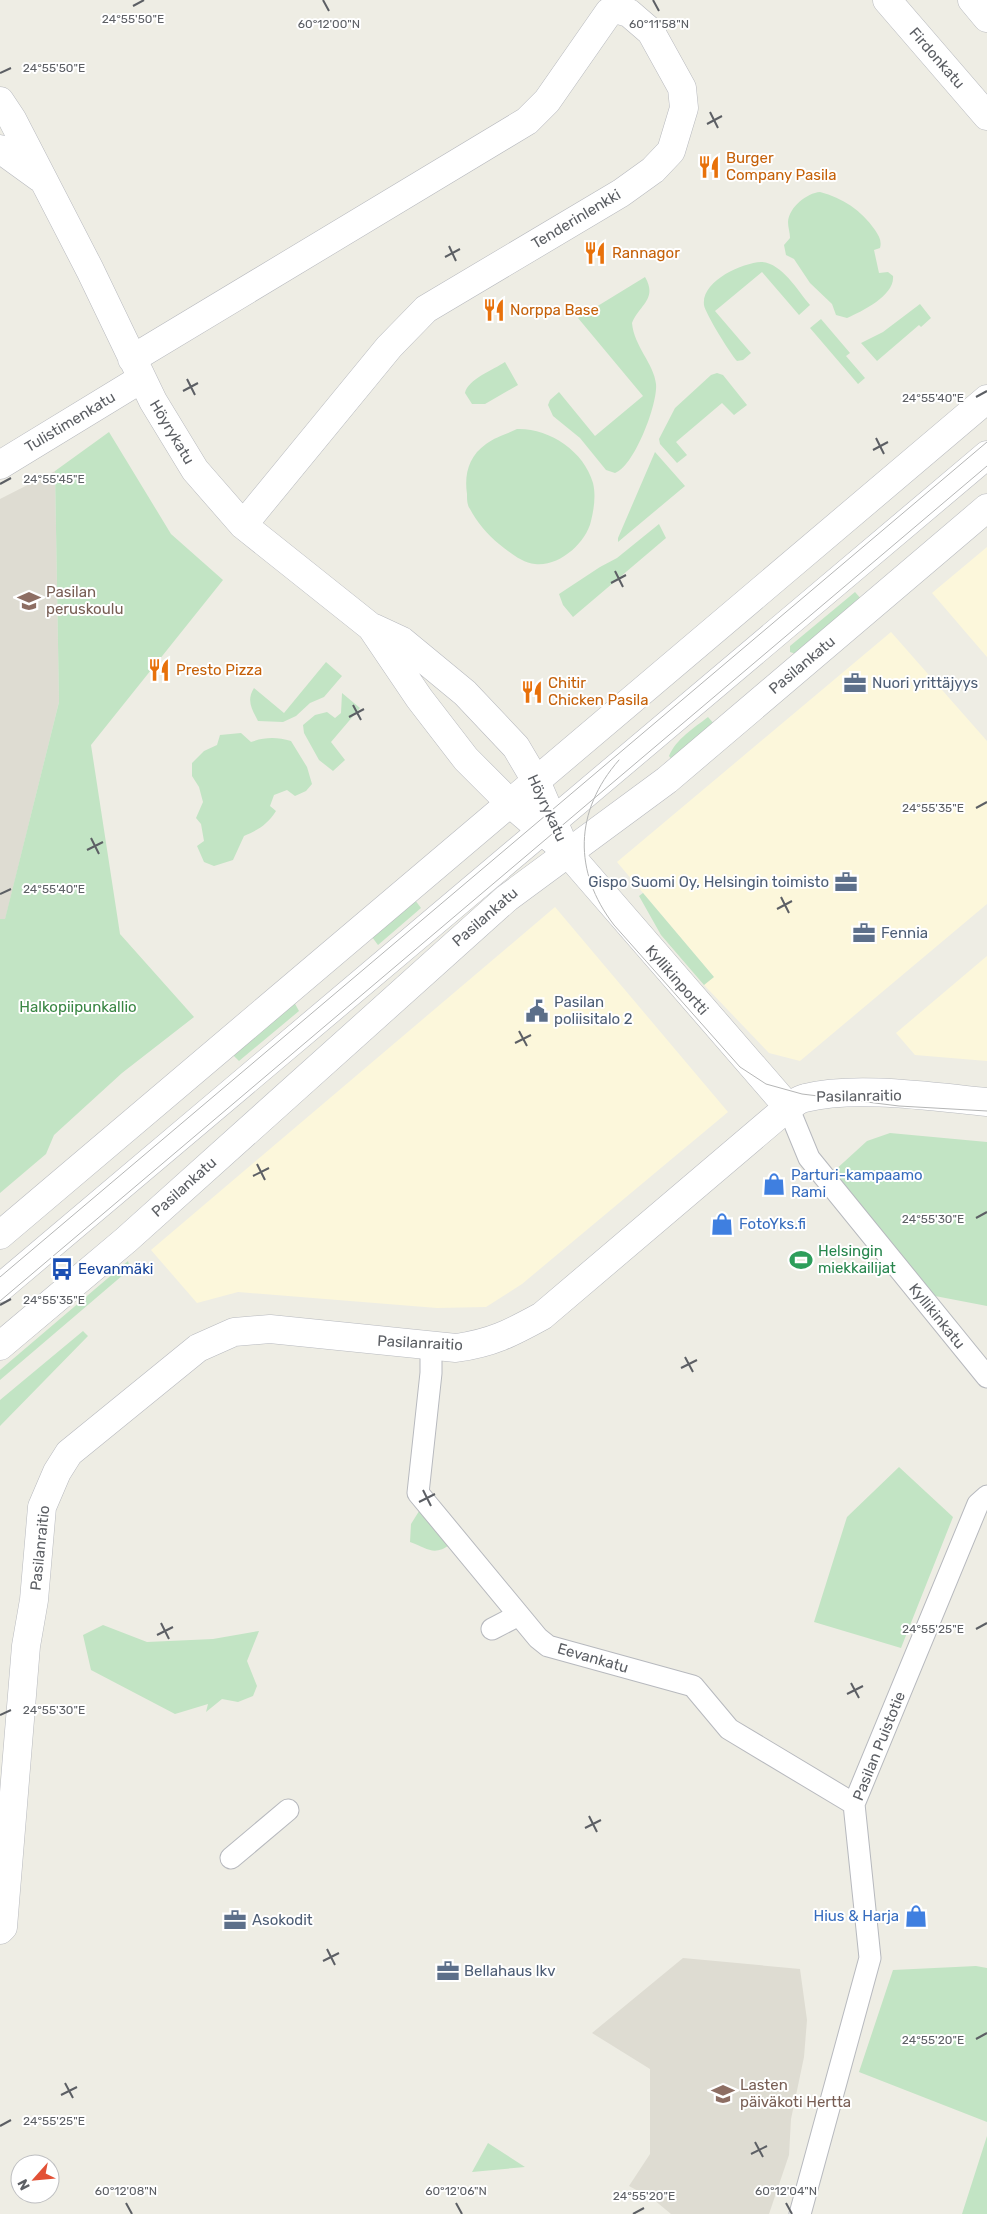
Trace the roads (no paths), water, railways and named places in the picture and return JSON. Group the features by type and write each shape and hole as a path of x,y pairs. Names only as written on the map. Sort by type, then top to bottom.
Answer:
{"street":[{"name":"Firdonkatu","path":"887,0 987,116"},
{"path":"972,0 987,18"},
{"name":"Tenderinlenkki","path":"243,525 381,356 426,309 621,193 653,170 671,152 684,108 682,88 651,32 629,14 619,10 610,12 547,100 527,120 504,134"},
{"name":"Höyrykatu","path":"0,101 12,119 45,181 137,369 195,470 243,525 371,626 402,641 465,693 516,747 536,781 547,825 567,852"},
{"name":"Tulistimenkatu","path":"0,464 137,369 504,134"},
{"name":"Höyrykatu","path":"0,149 45,181"},
{"path":"0,1234 987,399"},
{"name":"Pasilankatu","path":"0,1288 987,455"},
{"name":"Pasilankatu","path":"0,1346 126,1240 507,898 667,780 987,508"},
{"name":"Höyrykatu","path":"371,626 419,698 466,759 510,803 547,825"},
{"name":"Kyllikinportti","path":"567,852 788,1107"},
{"name":"Pasilanraitio","path":"0,1930 3,1927 26,1646 34,1600 42,1507 57,1472 69,1453 198,1348 234,1332 270,1329 431,1347 456,1348 479,1345 507,1336 542,1316 788,1107 803,1098 848,1093 901,1094 987,1102"},
{"name":"Kyllikinkatu","path":"788,1107 808,1158 987,1378"},
{"name":"Eevankatu","path":"431,1347 431,1373 418,1493 538,1638 548,1646 693,1686 729,1729 854,1804"},
{"name":"Pasilan Puistotie","path":"800,2214 870,1958 854,1804 978,1504 987,1496"},
{"path":"492,1628 519,1615"},
{"path":"231,1858 288,1810"}],"tram line":[{"path":"0,1277 987,442"},
{"path":"0,1301 987,466"},
{"path":"619,760 604,780 593,800 587,821 584,842 591,884 601,905 614,925 740,1067 766,1084 802,1094 899,1106 987,1111"}],"place":[{"name":"Burger Company Pasila","path":"709,167"},
{"name":"Rannagor","path":"595,253"},
{"name":"Norppa Base","path":"494,310"},
{"name":"Pasilan peruskoulu","path":"29,601"},
{"name":"Presto Pizza","path":"159,670"},
{"name":"Nuori yrittäjyys","path":"855,683"},
{"name":"Chitir Chicken Pasila","path":"532,692"},
{"name":"Gispo Suomi Oy, Helsingin toimisto","path":"846,882"},
{"name":"Fennia","path":"864,933"},
{"name":"Pasilan poliisitalo 2","path":"537,1011"},
{"name":"Parturi-kampaamo Rami","path":"774,1184"},
{"name":"FotoYks.fi","path":"722,1224"},
{"name":"Helsingin miekkailijat","path":"801,1260"},
{"name":"Eevanmäki","path":"62,1269"},
{"name":"Hius & Harja","path":"916,1916"},
{"name":"Asokodit","path":"235,1920"},
{"name":"Bellahaus lkv","path":"448,1971"},
{"name":"Lasten päiväkoti Hertta","path":"723,2094"}],"park label":[{"name":"Halkopiipunkallio","path":"78,1007"}]}
